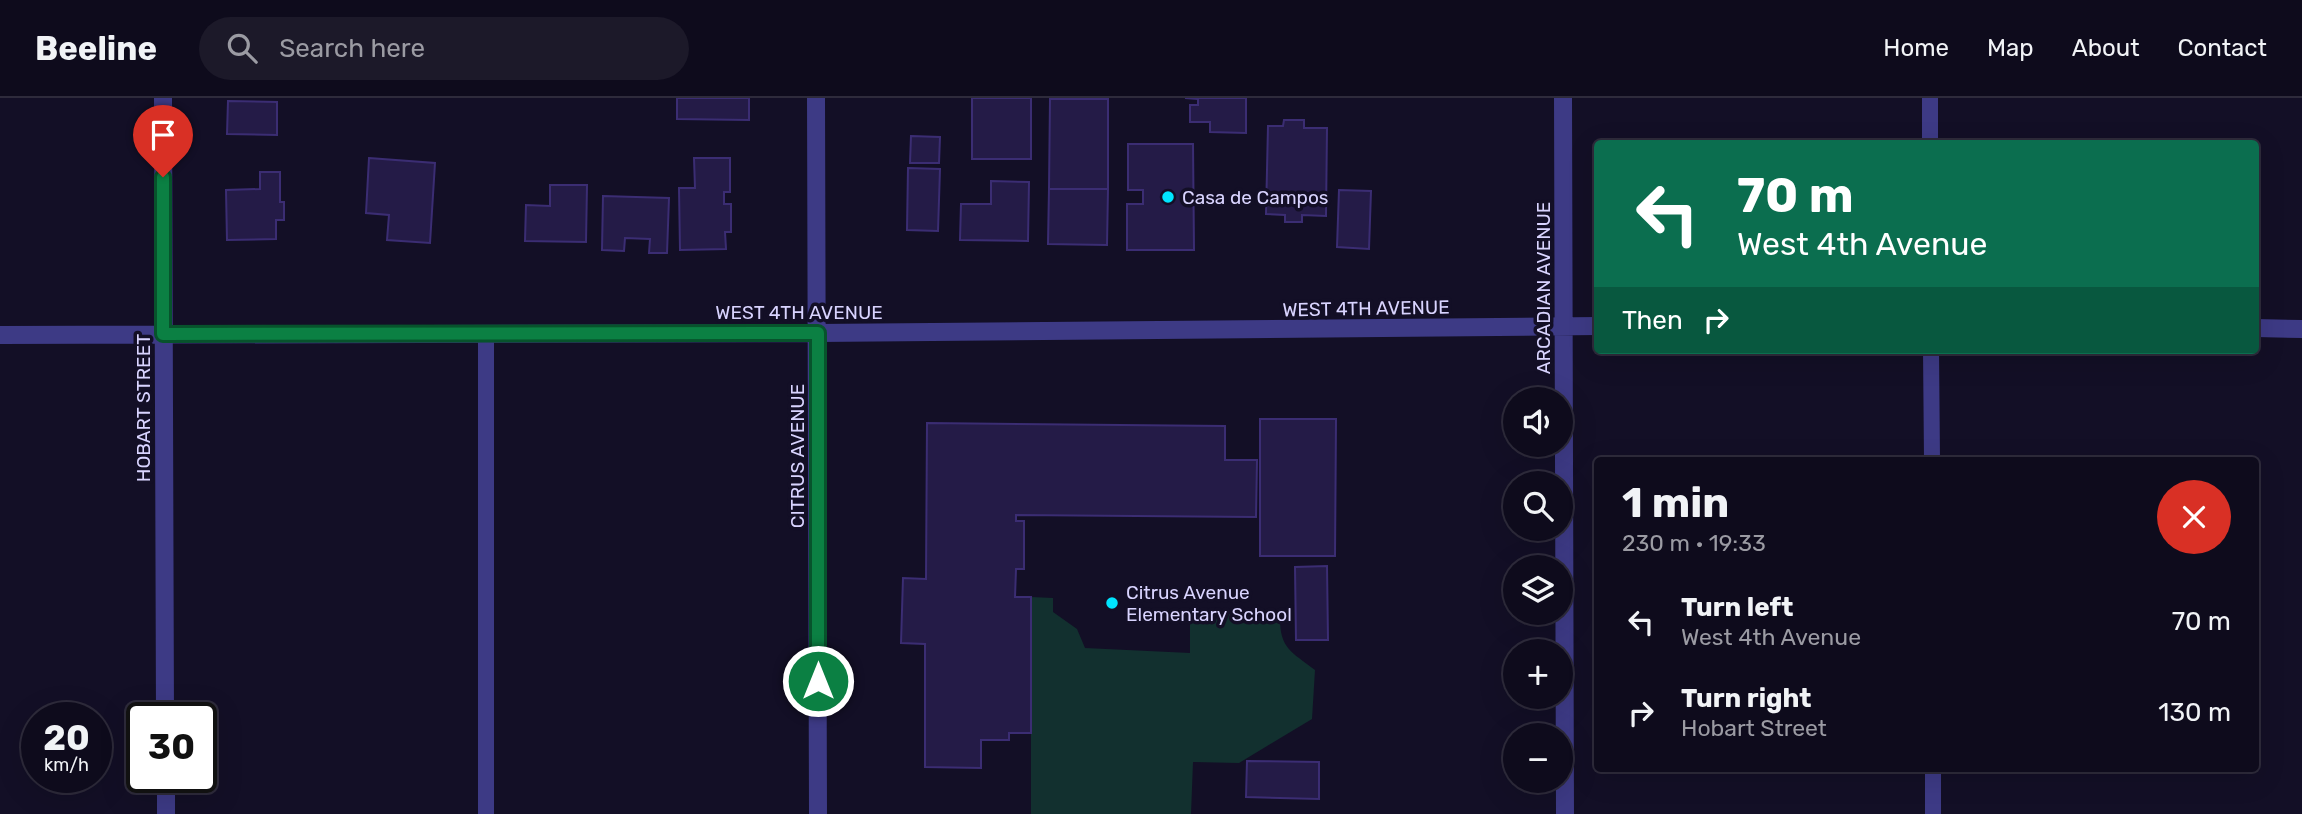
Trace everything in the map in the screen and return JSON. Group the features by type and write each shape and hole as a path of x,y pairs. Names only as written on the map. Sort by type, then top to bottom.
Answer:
{"street":[{"name":"HOBART STREET","path":"163,98 165,702"},
{"name":"CITRUS AVENUE","path":"816,98 817,814"},
{"name":"ARCADIAN AVENUE","path":"1563,98 1566,814"},
{"name":"WEST 4TH AVENUE","path":"0,335 818,333 1594,326"},
{"path":"2259,328 2302,328"},
{"path":"166,793 166,814"}],"lane":[{"path":"1930,98 1930,140"},
{"path":"486,334 486,814"},
{"path":"1931,354 1932,457"},
{"path":"1933,772 1933,814"}],"green space":[{"path":"1031,597 1053,598 1053,612 1077,629 1085,648 1190,653 1190,613 1280,614 1284,642 1315,670 1312,719 1239,763 1193,762 1191,814 1031,814"}],"building":[{"path":"677,98 749,98 749,120 677,119"},
{"path":"972,98 1031,98 1031,159 972,159"},
{"path":"1185,98 1246,98 1246,133 1210,132 1210,122 1190,122 1190,105 1198,105 1198,99"},
{"path":"1050,99 1108,99 1108,189 1049,189"},
{"path":"228,101 277,102 277,135 227,134"},
{"path":"1284,120 1304,120 1304,128 1327,128 1326,216 1302,215 1302,222 1285,222 1285,215 1266,214 1268,126 1283,126"},
{"path":"911,136 940,137 939,163 910,163"},
{"name":"Casa de Campos","path":"1128,144 1193,144 1194,250 1127,250 1127,204 1143,204 1143,190 1128,190"},
{"path":"369,158 435,163 430,243 387,240 389,215 366,213"},
{"path":"694,158 730,158 730,192 724,192 724,204 731,204 731,232 725,232 726,249 680,250 679,188 695,188"},
{"path":"908,168 940,169 938,231 907,230"},
{"path":"260,172 280,172 280,202 284,202 284,220 276,220 276,239 227,240 226,190 260,189"},
{"path":"991,181 1029,182 1028,241 960,240 961,204 991,204"},
{"path":"550,185 587,185 586,242 525,241 526,205 550,206"},
{"path":"1049,189 1108,189 1107,245 1048,244"},
{"path":"1339,190 1371,191 1369,249 1337,247"},
{"path":"603,196 669,198 667,253 649,253 650,239 625,238 624,251 602,250"},
{"path":"1260,419 1336,419 1335,556 1260,556"},
{"path":"927,423 1225,426 1225,460 1257,460 1256,517 1016,515 1016,521 1024,521 1024,569 1016,569 1015,597 1031,597 1031,733 1009,733 1009,740 981,740 981,768 925,767 925,644 901,643 903,578 926,579"},
{"path":"1327,566 1328,640 1296,640 1295,567"},
{"path":"1247,761 1319,762 1319,799 1246,797"}],"place":[{"name":"Casa de Campos","path":"1168,197"},
{"name":"Citrus Avenue Elementary School","path":"1112,603"}],"route":[{"path":"163,177 163,334 818,333 818,681"}]}
